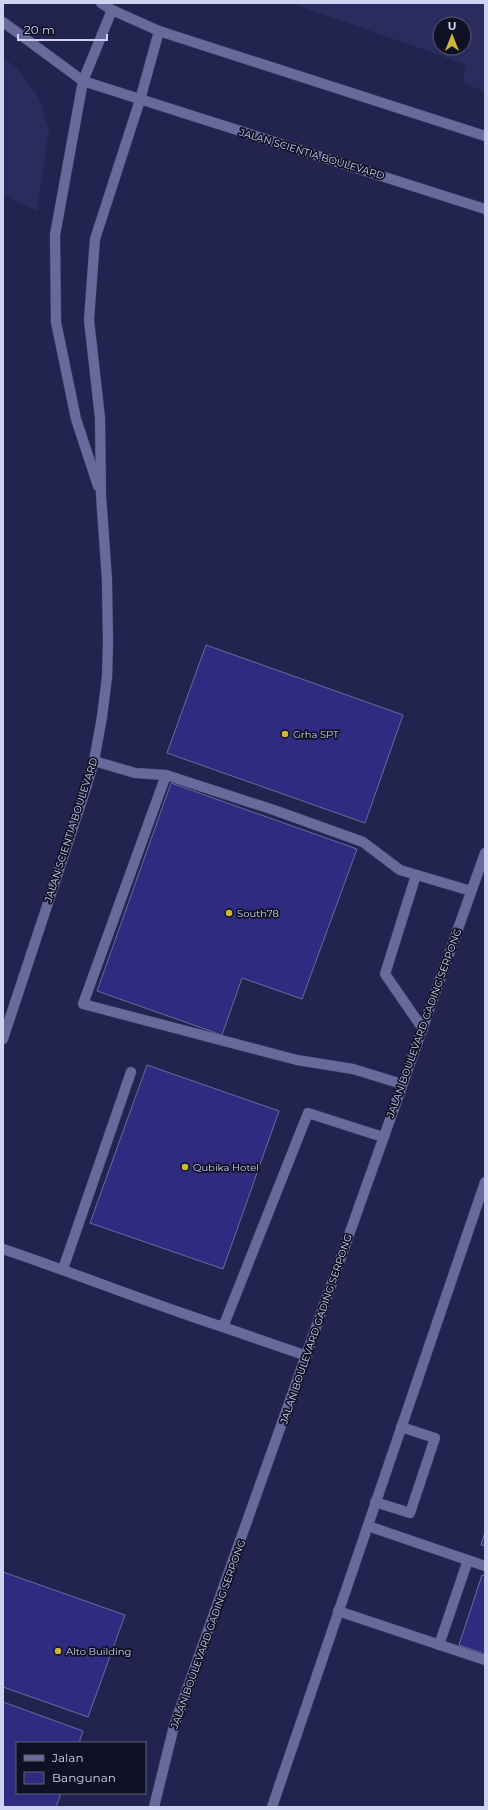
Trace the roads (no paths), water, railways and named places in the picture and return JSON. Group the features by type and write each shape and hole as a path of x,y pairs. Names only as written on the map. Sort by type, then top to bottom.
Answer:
{"street":[{"path":"101,3 112,10 159,31 485,136"},
{"name":"JALAN SCIENTIA BOULEVARD","path":"101,495 76,420 56,322 55,235 83,81 112,10"},
{"name":"JALAN SCIENTIA BOULEVARD","path":"3,22 83,81 485,209"},
{"name":"JALAN SCIENTIA BOULEVARD","path":"3,1039 94,761 102,717 107,676 107,580 101,495 100,418 89,320 94,239 140,100 159,31"},
{"path":"94,761 135,773 166,774 274,810 363,842 400,870 470,891"},
{"path":"166,774 83,1004 297,1060 353,1069 402,1084"},
{"name":"JALAN BOULEVARD GADING SERPONG","path":"154,1807 174,1726 307,1356 383,1137 423,1029 470,891 485,853"},
{"path":"416,876 385,974 423,1029"},
{"path":"62,1269 132,1072"},
{"path":"223,1326 308,1113 383,1137"},
{"path":"272,1807 485,1182"},
{"path":"3,1248 161,1307 223,1326 307,1356"},
{"path":"375,1502 410,1513 434,1438 401,1428"},
{"path":"368,1526 485,1566"},
{"path":"439,1645 468,1560"},
{"path":"338,1611 485,1660"}],"place":[{"name":"Grha SPT","path":"285,734"},
{"name":"South78","path":"229,913"},
{"name":"Qubika Hotel","path":"185,1167"},
{"name":"Alto Building","path":"58,1651"}]}
